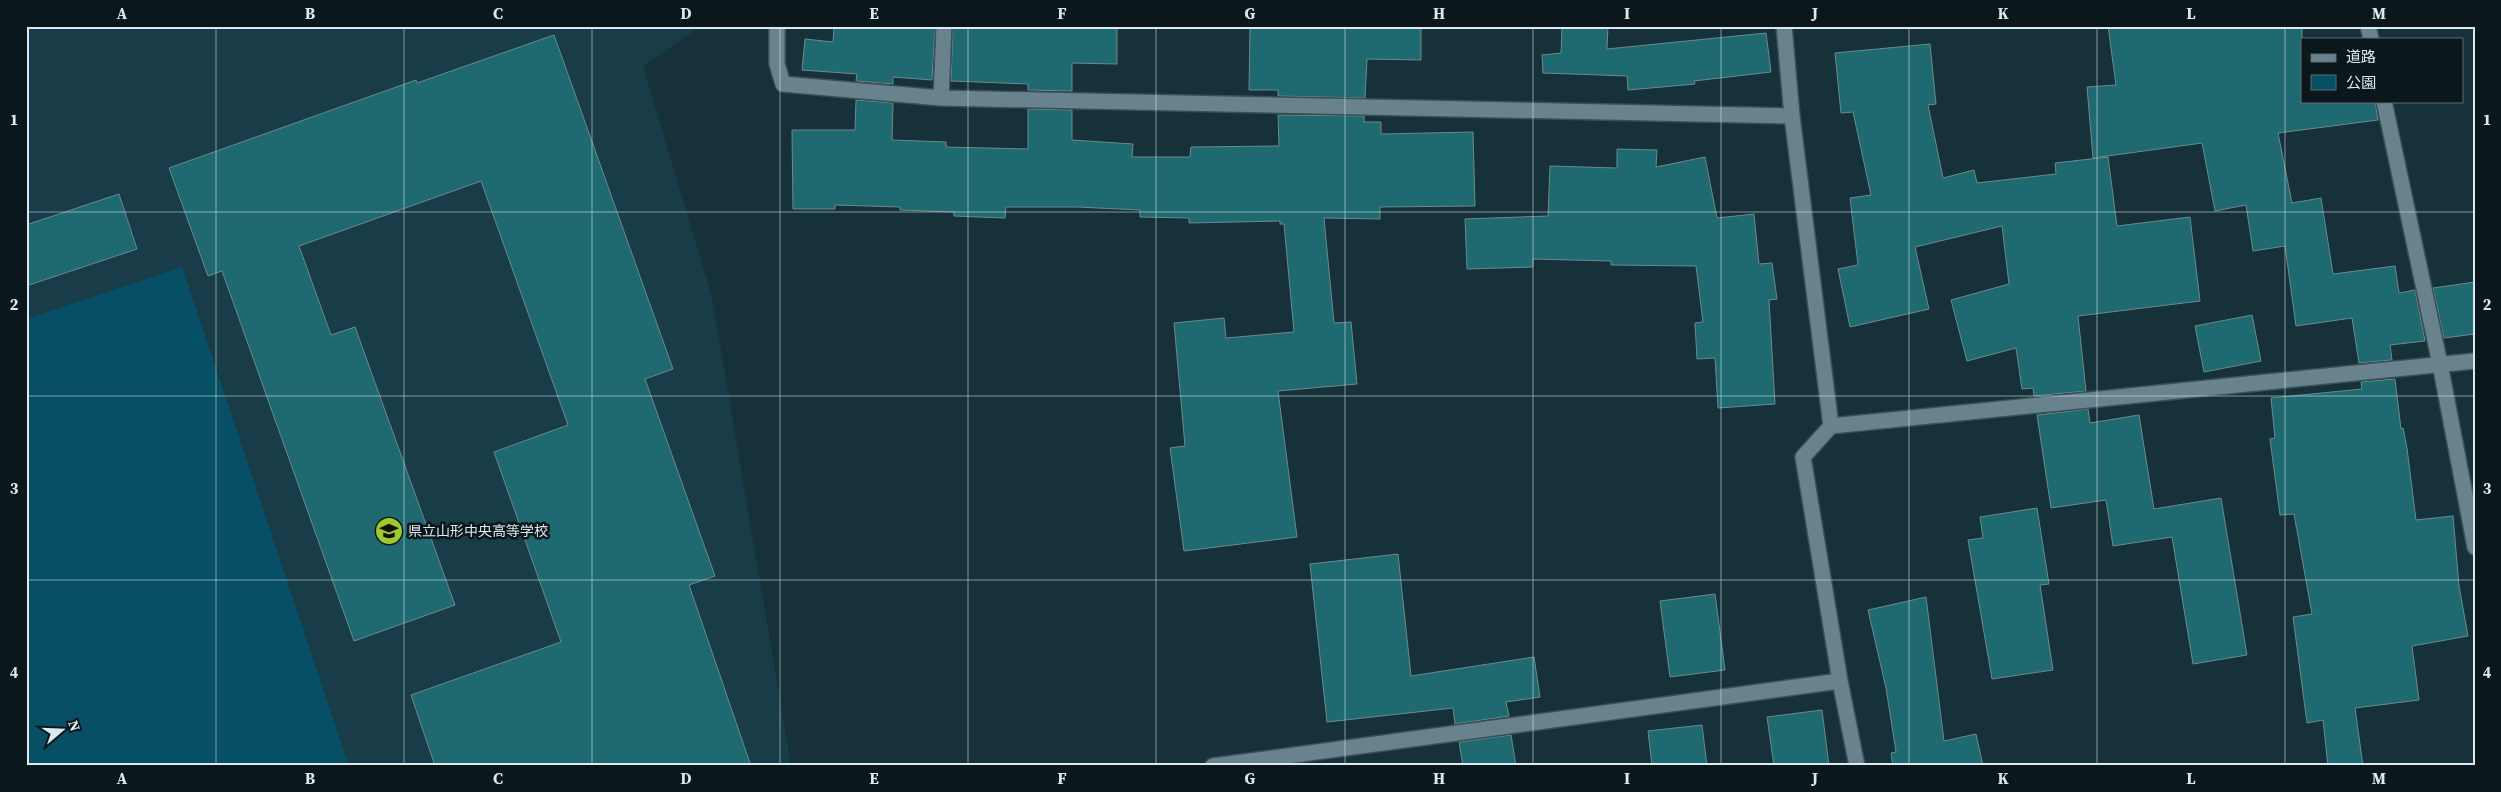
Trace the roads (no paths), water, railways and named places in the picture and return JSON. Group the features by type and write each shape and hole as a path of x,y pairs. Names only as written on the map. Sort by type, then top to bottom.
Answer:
{"lane":[{"path":"777,26 777,64 783,84 941,98 1792,116"},
{"path":"941,98 944,26"},
{"path":"1784,26 1792,116 1831,426"},
{"path":"2384,102 2440,364 2475,547"},
{"path":"1857,766 1840,681 1804,457 1831,426 2475,361"},
{"path":"1214,766 1285,762 1840,681"}],"place":[{"name":"県立山形中央高等学校","path":"389,531"}]}
